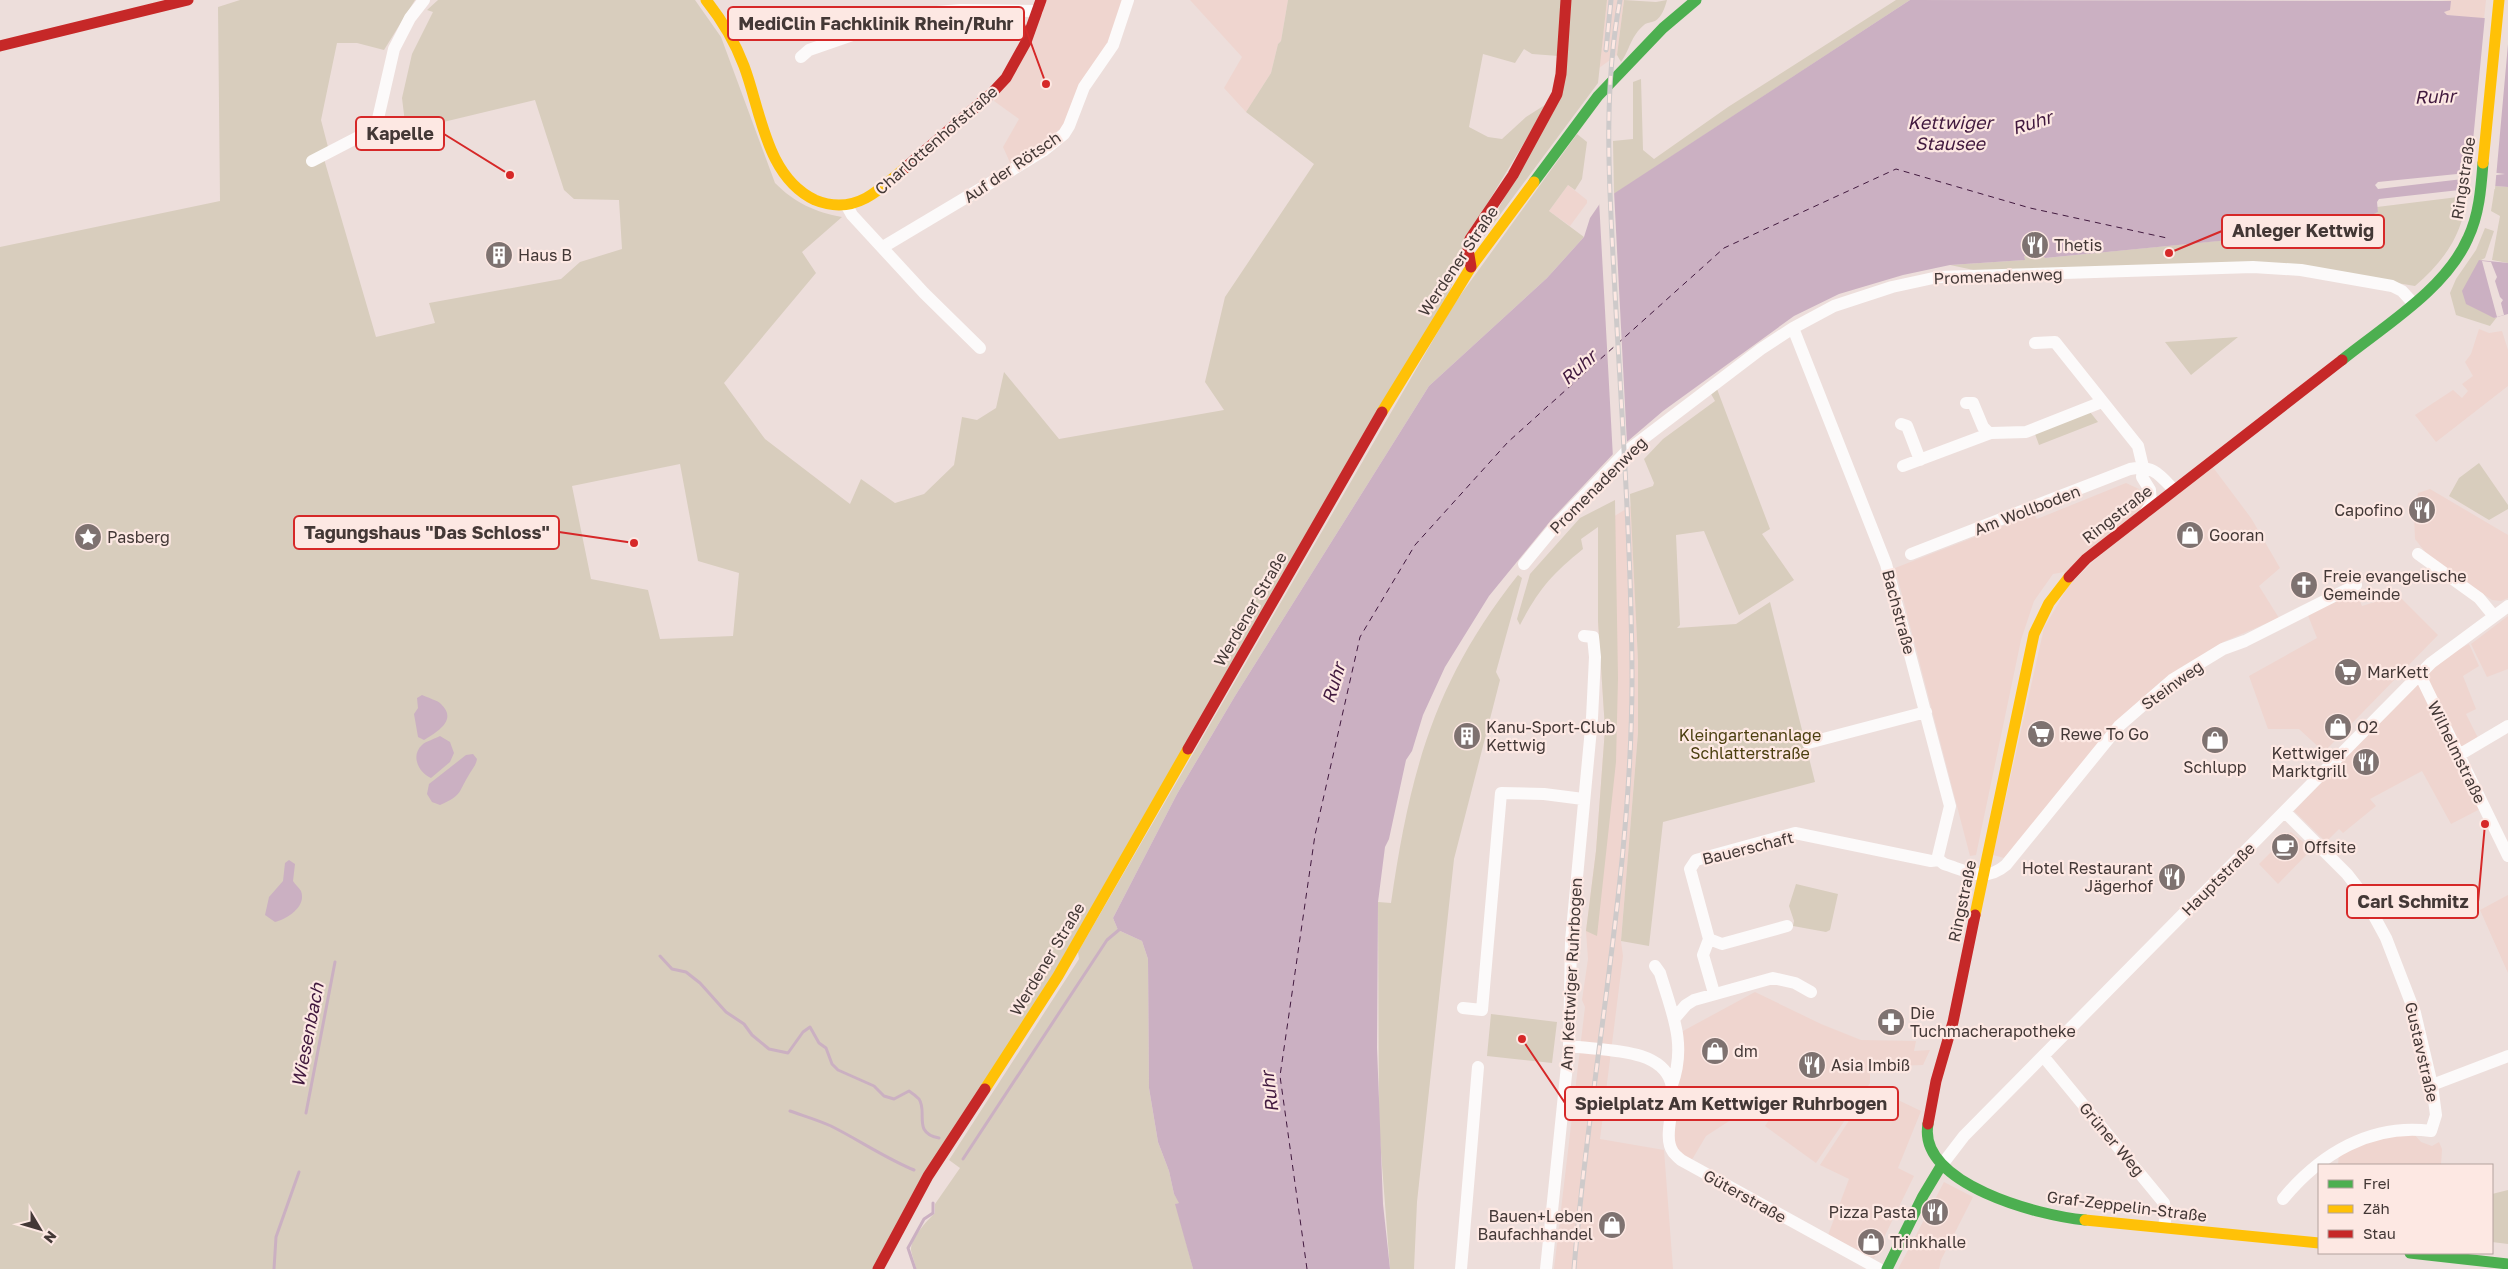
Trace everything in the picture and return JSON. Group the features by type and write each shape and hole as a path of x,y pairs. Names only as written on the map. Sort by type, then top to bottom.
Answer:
{"main road":[{"path":"0,46 188,0"},
{"name":"Charlottenhofstraße","path":"706,0 729,32 743,64 775,160 787,181 803,195 833,206 847,206 862,202 879,190 992,93 1016,63 1039,5"},
{"path":"1471,267 1468,249 1470,239 1513,174 1557,94 1561,74 1566,0"},
{"name":"Werdener Straße","path":"878,1269 928,1176 1058,976 1393,392 1471,267 1598,96 1663,28 1696,0"},
{"name":"Ringstraße","path":"1941,1166 1930,1149 1927,1129 1936,1081 1953,1022 2032,641 2043,611 2054,594 2079,565 2413,303 2440,280 2455,263 2469,237 2478,211 2499,0"},
{"path":"1887,1269 1923,1196 1941,1166"},
{"name":"Graf-Zeppelin-Straße","path":"1941,1166 1963,1183 2033,1210 2074,1219 2318,1243"},
{"path":"2419,1254 2508,1264"}],"street":[{"path":"312,161 366,133 377,123 394,49 410,18 424,0"},
{"name":"Auf der Rötsch","path":"883,247 1042,151 1064,134 1084,87 1113,45 1128,0"},
{"name":"Charlottenhofstraße","path":"801,57 810,50 913,14 1039,5"},
{"path":"847,206 852,215 924,293 980,348"},
{"name":"Promenadenweg","path":"1524,564 1557,524 1627,451 1714,384 1793,328 1834,306 1904,284 1950,276 2253,267 2301,270 2392,286 2402,291 2413,303"},
{"name":"Bachstraße","path":"1793,328 1886,564 1950,806 1939,860"},
{"path":"2036,343 2055,342 2138,446 2143,467 2142,477 2150,490 2151,504 2145,514"},
{"path":"1903,466 1989,433 2026,432 2102,402"},
{"path":"1966,404 1973,403 1983,427 1989,433"},
{"path":"1901,424 1906,426 1920,460"},
{"path":"2143,467 2156,471 2174,490"},
{"name":"Am Wollboden","path":"1911,554 2130,468 2143,467"},
{"path":"2418,554 2479,598 2494,615"},
{"name":"Steinweg","path":"1984,876 1998,872 2006,865 2119,726 2172,680 2223,649 2245,641 2356,585"},
{"name":"Hauptstraße","path":"1941,1166 1964,1136 2420,675 2446,650 2466,638 2508,606"},
{"name":"Am Kettwiger Ruhrbogen","path":"1546,1269 1569,1046 1571,941 1592,718 1595,657 1593,638 1584,636"},
{"name":"Wilhelmstraße","path":"2420,675 2508,856"},
{"path":"1808,743 1926,712"},
{"path":"2459,755 2508,726"},
{"path":"1463,1008 1482,1010 1501,793 1544,794 1583,799"},
{"name":"Gustavstraße","path":"2285,812 2347,874 2361,892 2386,938 2415,1012 2432,1085 2436,1115 2431,1131 2412,1128 2366,1137 2344,1145 2319,1164"},
{"name":"Bauerschaft","path":"1714,993 1703,955 1709,939 1690,869 1696,860 1795,833 1931,862 1939,860"},
{"path":"1939,860 1944,864 1984,876"},
{"path":"1709,939 1722,944 1787,926"},
{"name":"Güterstraße","path":"1655,966 1660,973 1680,1044 1677,1071 1672,1086 1674,1099 1670,1142 1673,1152 1681,1160 1879,1269"},
{"path":"1674,1019 1686,1004 1714,993 1774,978 1795,983 1811,992"},
{"path":"1569,1046 1640,1056 1659,1067 1672,1086"},
{"name":"Grüner Weg","path":"2043,1056 2164,1204 2166,1214 2164,1228"},
{"path":"2432,1085 2508,1056"},
{"path":"1461,1269 1478,1067"},
{"name":"Gustavstraße","path":"2283,1198 2299,1179 2318,1165"}],"shaded area":[{"path":"1046,0 1126,0 1114,37 1066,129 1012,167 1003,147 1019,119 994,101"},
{"path":"1190,0 1288,0 1281,41 1278,44 1271,73 1246,112 1224,88 1242,57"},
{"path":"1607,0 1624,0 1617,55 1599,68"},
{"path":"2441,0 2486,0 2484,19 2447,15 2444,12 2451,1"},
{"path":"1568,185 1587,200 1587,203 1570,226 1549,211"},
{"path":"2479,329 2489,333 2502,331 2508,350 2508,386 2436,442 2415,415 2453,390 2462,398 2468,391 2462,384 2473,376 2465,362 2471,354"},
{"path":"2212,466 2251,518 2280,568 2259,586 2279,618 2223,642 2164,680 2004,858 1993,855 2044,628 2069,585 2099,556"},
{"path":"2126,483 2139,489 2150,503 2071,571 2053,574 2034,601 2021,640 1976,855 1970,856 1895,568 2034,514 2037,519"},
{"path":"2430,489 2508,535 2508,598 2501,601 2492,600 2430,558 2415,539 2414,513 2418,493"},
{"path":"1631,506 1638,661 1638,733 1621,941 1623,956 1600,1139 1664,1150 1673,1269 1554,1269 1585,1007 1582,1000 1588,959 1586,931 1596,851 1605,729 1598,621 1598,526"},
{"name":"MarKett","path":"2355,589 2362,606 2398,595 2438,635 2324,752 2299,729 2268,729 2249,676 2317,638 2307,613"},
{"path":"2508,616 2508,669 2487,677 2471,644"},
{"path":"2469,644 2479,666 2463,676 2476,709 2466,714 2478,738 2460,749 2425,675 2449,654"},
{"path":"2418,683 2480,809 2451,824 2422,771 2370,799 2376,806 2343,833 2339,829 2326,842 2294,811"},
{"path":"2291,832 2312,849 2278,884 2259,864"},
{"path":"2508,895 2508,973 2480,910"},
{"path":"1755,992 1821,1024 1861,1040 1916,1041 1914,1051 1930,1050 1923,1065 1870,1067 1870,1083 1816,1163 1765,1126 1769,1120 1751,1107 1706,1136 1690,1163 1674,1151 1676,1099 1683,1031"},
{"path":"1871,1087 1921,1111 1898,1168 1914,1176 1874,1258 1828,1235 1849,1179 1820,1165"},
{"path":"2413,1133 2421,1142 2432,1146 2439,1142 2442,1149 2441,1164 2338,1164 2339,1153 2360,1143"},
{"path":"1944,1182 1973,1197 1941,1260 1939,1269 1898,1269"}],"green space":[{"path":"240,0 415,0 384,50 357,43 337,43 321,120 328,147 324,159 376,337 435,323 429,303 561,279 580,262 622,249 619,200 574,199 564,190 535,100 406,131 402,98 412,54 433,12 427,10 438,0 695,0 721,37 775,183 790,196 806,206 842,217 802,252 816,273 724,383 765,439 850,504 861,479 895,503 924,494 954,465 962,417 977,420 996,408 1004,372 1059,439 1224,410 1205,382 1225,297 1314,164 1246,112 1271,73 1278,44 1281,41 1288,0 1562,0 1559,56 1532,54 1524,49 1515,63 1483,54 1469,127 1488,137 1502,139 1526,117 1548,103 1464,242 1450,291 1070,950 874,1269 0,1269 0,247 220,201 218,7","holes":["680,464 698,561 739,573 733,636 660,639 648,590 591,579 572,486"]},
{"path":"1571,0 1607,0 1598,83 1482,239 1560,95"},
{"path":"1624,0 1656,2 1667,0 1660,17 1655,21 1645,24 1636,34 1621,62 1617,55"},
{"path":"1896,0 1910,0 1614,194 1613,141 1633,139 1633,82 1641,79 1643,150 1654,159 1728,107"},
{"path":"1577,134 1587,142 1582,179 1575,190 1568,185 1549,211 1584,237 1547,278 1429,386 1235,696 1177,794 1113,918 1118,930 1142,941 1148,959 1149,1088 1158,1142 1169,1171 1174,1194 1180,1203 1176,1204 1193,1269 916,1269 911,1250 914,1240 935,1213 935,1204 960,1168 949,1160 1079,959 1078,952 1454,304"},
{"path":"2495,186 2508,187 2508,263 2492,260 2500,216 2491,211"},
{"path":"2466,196 2461,223 2450,246 2443,257 2415,286 2283,264 1983,272 1950,265 2024,260 2024,256 2042,255 2045,258 2278,235 2378,212 2377,207"},
{"path":"2485,228 2494,231 2485,258 2479,261 2494,318 2497,317 2490,326 2456,315 2450,293 2456,279 2476,250"},
{"path":"2238,337 2191,375 2165,342"},
{"name":"Kleingartenanlage Schlatterstraße","path":"1717,389 1770,529 1762,534 1794,580 1739,615 1704,531 1676,535 1680,625 1677,628 1736,624 1770,602 1815,782 1663,822 1649,946 1621,941 1638,733 1638,661 1630,494 1653,486 1654,483 1644,459 1663,439 1715,401 1711,394"},
{"path":"2090,412 2098,422 2039,445 2035,434"},
{"path":"2479,463 2508,505 2508,509 2489,520 2449,496 2459,478"},
{"path":"1615,500 1618,678 1616,762 1597,936 1586,931 1596,851 1605,729 1598,621 1598,527 1581,539 1583,549 1547,583 1533,602 1520,625 1517,619 1530,574 1580,518"},
{"path":"1518,575 1522,578 1496,672 1500,680 1454,859 1417,1202 1414,1269 1390,1269 1379,1126 1378,902 1391,903 1398,856 1417,770 1430,730 1446,691 1465,653 1489,614"},
{"path":"1796,884 1838,894 1830,930 1826,932 1793,926 1794,921 1789,906"},
{"path":"1491,1014 1557,1022 1552,1063 1487,1056"},
{"path":"2508,1190 2508,1244 2493,1242 2493,1194"}],"water":[{"name":"Kettwiger Stausee","path":"1910,0 2451,1 2450,10 2444,12 2447,15 2508,20 2508,187 2495,186 2379,199 2377,202 2378,212 2355,223 2331,230 2045,258 2042,255 2024,256 2025,260 1950,265 1903,275 1839,294 1794,316 1663,411 1615,452 1552,519 1489,596 1445,667 1423,715 1412,751 1406,760 1389,839 1385,847 1378,902 1377,1048 1383,1204 1390,1269 1193,1269 1175,1204 1179,1203 1174,1194 1169,1171 1158,1142 1149,1088 1148,959 1142,941 1118,930 1113,918 1177,794 1235,696 1429,386 1547,278 1584,237 1590,218 1601,202","holes":["2467,169 2505,174 2378,189 2375,185 2378,182 2457,174"]},
{"path":"2479,260 2508,263 2508,314 2494,318 2466,304 2462,291"},
{"path":"422,695 439,703 446,710 447,715 444,725 424,740 418,737 414,714 418,708 417,698"},
{"path":"440,736 450,742 454,753 450,762 431,778 417,764 418,749"},
{"path":"473,754 477,759 476,763 459,792 453,798 440,805 432,802 427,794 429,784 466,755"},
{"path":"289,860 295,864 293,881 301,891 301,902 290,915 275,922 265,915 269,897 283,881 285,863"}],"pier":[{"path":"2485,16 2508,18 2508,44 2495,189 2468,191 2469,176 2492,174 2470,172"},
{"path":"1614,191 1627,444 1613,458 1599,200"},
{"path":"2482,261 2491,262 2497,277 2495,281 2500,297 2503,300 2501,303 2504,315 2497,317"}],"waterway":[{"path":"963,1159 1107,940 1120,929"},
{"path":"660,956 672,969 686,972 700,983 726,1012 744,1024 752,1035 769,1049 788,1053 803,1032 810,1027 819,1043 826,1048 832,1064 838,1070 874,1086 884,1096 894,1099 909,1091 919,1099 923,1127 926,1132 939,1138"},
{"name":"Wiesenbach","path":"306,1113 335,962"},
{"path":"790,1111 831,1126 914,1170"},
{"name":"Wiesenbach","path":"274,1269 276,1237 299,1172"},
{"path":"915,1269 908,1248 924,1219 933,1213 933,1203"}],"ferry route":[{"path":"1307,1269 1280,1076 1315,835 1360,637 1415,545 1508,442 1724,248 1896,169 2030,208 2167,238"}],"railway":[{"path":"1606,50 1611,0"},
{"path":"1574,1269 1581,1194 1626,821 1630,746 1632,671 1630,572 1609,171 1611,68 1620,0"}],"traffic: fast":[{"path":"1534,182 1598,96 1663,28 1696,0"},
{"path":"2342,360 2395,320 2430,290 2458,256 2475,220 2483,163"},
{"path":"1928,1124 1930,1145 1942,1164 1961,1180 1985,1193 2013,1204 2040,1212 2085,1220"},
{"path":"1887,1269 1923,1196 1941,1166"},
{"path":"2419,1254 2508,1264"}],"traffic: slow":[{"path":"706,0 737,48 775,159 786,176 799,189 821,202 834,205 853,203 871,195 905,168"},
{"path":"2483,163 2499,0"},
{"path":"1382,412 1471,267 1534,182"},
{"path":"1975,915 2034,634 2049,603 2069,577"},
{"path":"985,1089 1058,976 1188,749"},
{"path":"2085,1220 2318,1243"}],"traffic: jam":[{"path":"0,46 188,0"},
{"path":"905,168 992,93 1006,78 1026,42 1041,0"},
{"path":"1471,267 1468,249 1470,239 1513,175 1557,94 1561,74 1566,0"},
{"path":"2069,577 2086,559 2342,360"},
{"path":"1188,749 1382,412"},
{"path":"1928,1124 1936,1081 1953,1022 1975,915"},
{"path":"878,1269 928,1176 985,1089"}],"place":[{"name":"MediClin Fachklinik Rhein/Ruhr","path":"1046,84"},
{"name":"Kapelle","path":"510,175"},
{"name":"Thetis","path":"2035,245"},
{"name":"Anleger Kettwig","path":"2169,253"},
{"name":"Haus B","path":"499,255"},
{"name":"Capofino","path":"2422,510"},
{"name":"Gooran","path":"2190,535"},
{"name":"Pasberg","path":"88,537"},
{"name":"Tagungshaus \"Das Schloss\"","path":"634,543"},
{"name":"Freie evangelische Gemeinde","path":"2304,585"},
{"name":"MarKett","path":"2348,672"},
{"name":"O2","path":"2338,727"},
{"name":"Rewe To Go","path":"2041,734"},
{"name":"Kanu-Sport-Club Kettwig","path":"1467,736"},
{"name":"Schlupp","path":"2215,740"},
{"name":"Kettwiger Marktgrill","path":"2366,762"},
{"name":"Carl Schmitz","path":"2485,824"},
{"name":"Offsite","path":"2285,847"},
{"name":"Hotel Restaurant Jägerhof","path":"2172,877"},
{"name":"Die Tuchmacherapotheke","path":"1891,1022"},
{"name":"Spielplatz Am Kettwiger Ruhrbogen","path":"1522,1039"},
{"name":"dm","path":"1715,1051"},
{"name":"Asia Imbiß","path":"1812,1065"},
{"name":"Pizza Pasta","path":"1935,1212"},
{"name":"Bauen+Leben Baufachhandel","path":"1612,1225"},
{"name":"Trinkhalle","path":"1871,1242"}],"water label":[{"name":"Ruhr","path":"2435,96"},
{"name":"Ruhr","path":"2032,122"},
{"name":"Ruhr","path":"1578,367"},
{"name":"Ruhr","path":"1333,683"},
{"name":"Ruhr","path":"1269,1092"}]}
